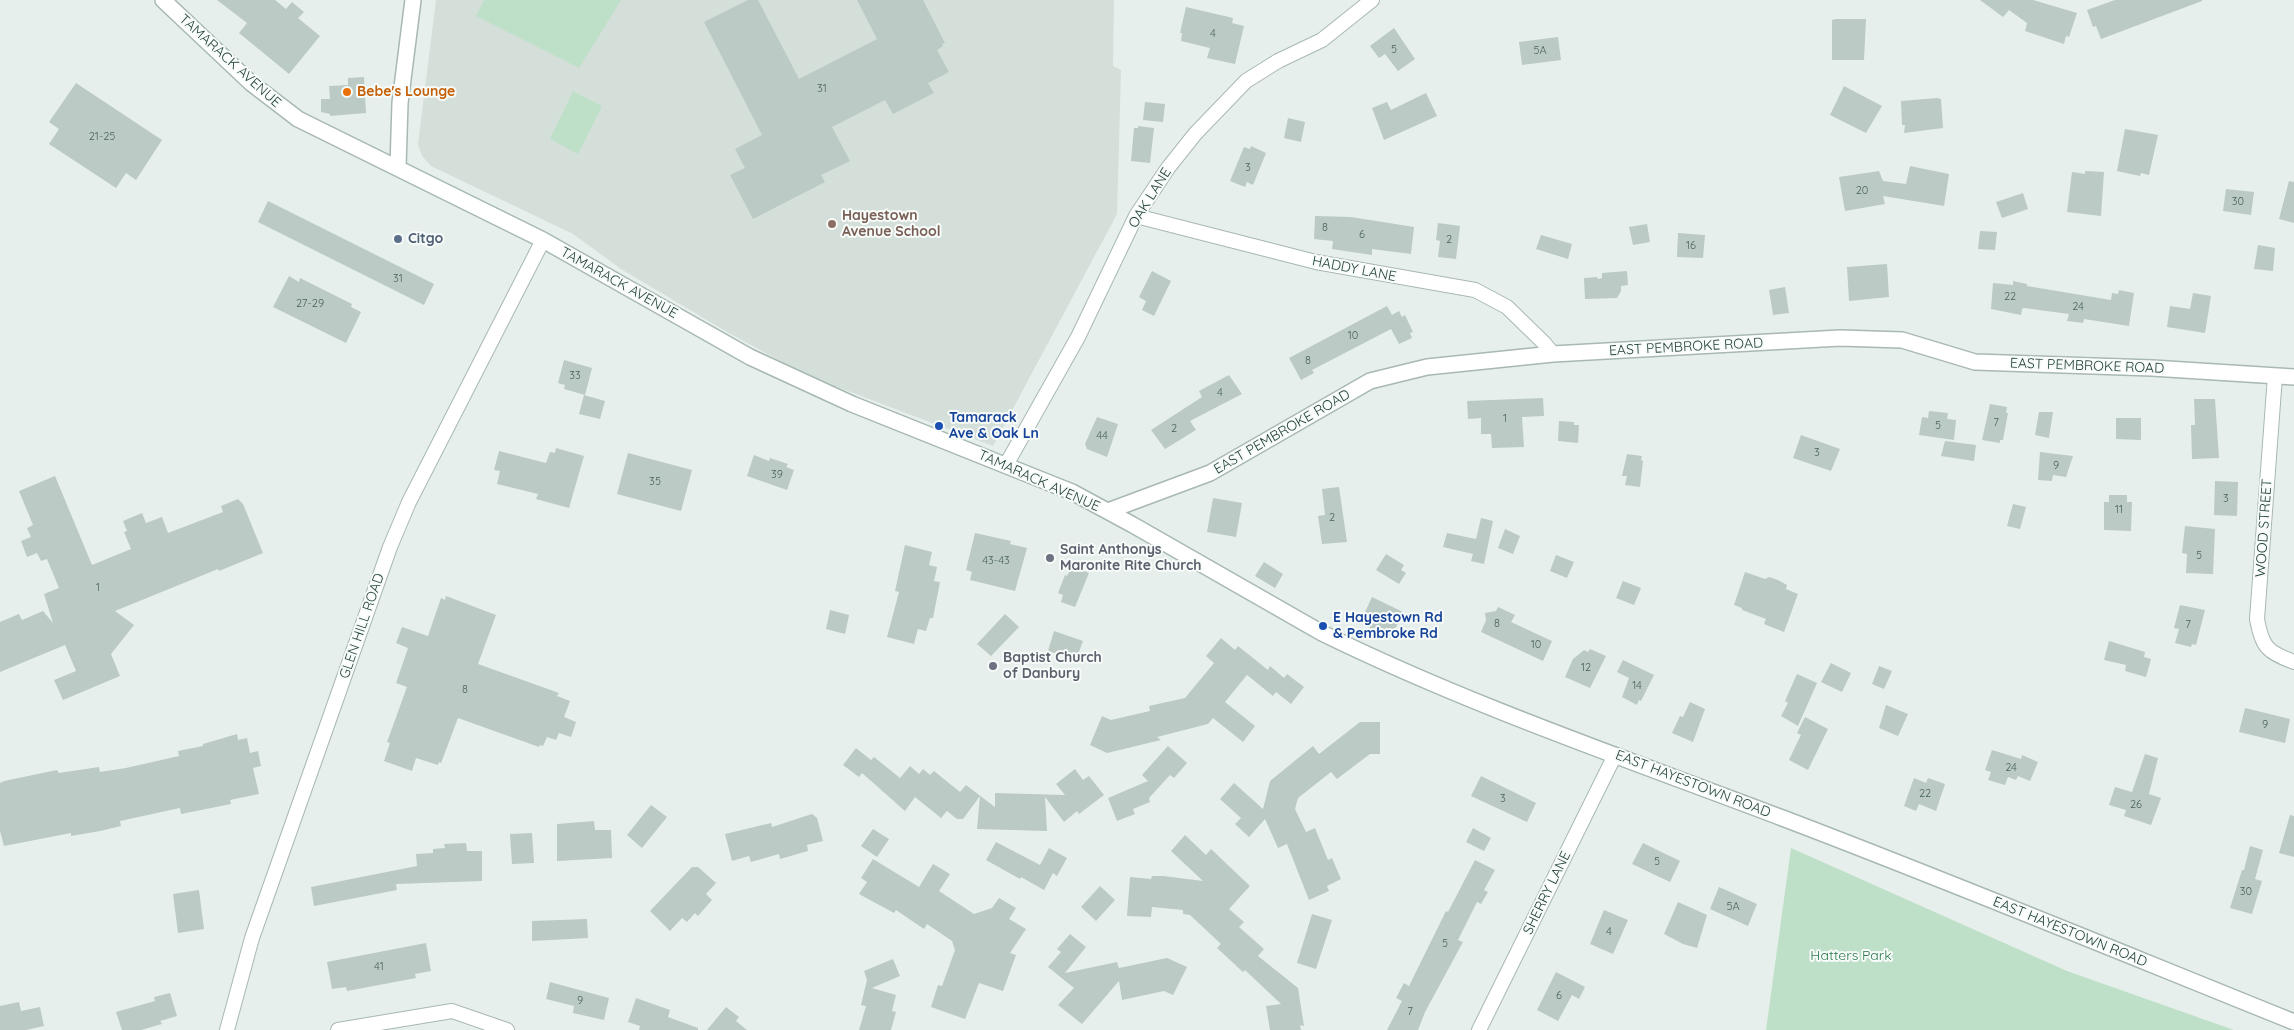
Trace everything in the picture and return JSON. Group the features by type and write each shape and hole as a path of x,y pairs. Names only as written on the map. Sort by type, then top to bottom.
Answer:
{"street":[{"name":"TAMARACK AVENUE","path":"163,0 251,83 298,119 543,240 750,357 852,404 1072,492 1108,512"},
{"path":"398,167 400,103 413,0"},
{"name":"OAK LANE","path":"1006,465 1078,337 1136,216 1168,168 1195,134 1246,81 1278,60 1322,40 1372,0"},
{"name":"HADDY LANE","path":"1136,216 1316,262 1476,290 1507,307 1553,354"},
{"name":"GLEN HILL ROAD","path":"227,1030 252,938 390,546 410,502 543,240"},
{"name":"EAST PEMBROKE ROAD","path":"1108,512 1210,473 1370,381 1427,367 1553,354 1858,338 1902,340 1975,362 2152,368 2294,377"},
{"name":"WOOD STREET","path":"2275,376 2257,619 2261,639 2276,655 2294,662"},
{"name":"EAST HAYESTOWN ROAD","path":"1108,512 1322,632 1353,648 1443,687 1798,825 2294,1022"},
{"name":"SHERRY LANE","path":"1479,1030 1615,755"},
{"path":"338,1030 452,1011 507,1030"}],"shaded area":[{"name":"Hayestown Avenue School","path":"436,0 1114,0 1113,66 1121,70 1117,214 993,446 824,382 784,363 727,332 621,269 573,234 431,166 422,156 418,144"}],"green space":[{"path":"484,0 621,0 579,68 476,16"},
{"path":"573,91 602,106 578,154 550,139"},
{"name":"Hatters Park","path":"1791,848 2067,971 2234,1030 1766,1030"}],"building":[{"path":"217,0 275,0 286,9 292,2 304,12 298,18 320,36 289,74 239,33 247,23"},
{"path":"748,0 758,0 799,79 877,39 857,0 923,0 945,43 937,50 949,72 928,83 934,93 893,114 885,100 832,127 850,161 821,175 825,182 753,219 730,175 745,168 735,149 762,135 704,22"},
{"path":"1980,0 2033,0 2077,13 2069,37 2066,36 2064,44 2025,31 2027,23 2009,10 2003,17"},
{"path":"2115,0 2202,1 2101,39 2096,26 2093,27 2087,10"},
{"path":"1186,7 1233,18 1232,23 1244,26 1235,64 1207,58 1210,48 1181,41 1182,33 1180,33"},
{"path":"1866,19 1864,60 1832,60 1832,20"},
{"path":"1394,28 1415,59 1398,71 1385,54 1379,58 1370,46"},
{"path":"1558,37 1561,60 1522,65 1519,42"},
{"name":"Bebe's Lounge","path":"364,77 366,113 330,116 330,114 321,112 321,99 330,99 329,86 348,85 348,78"},
{"path":"76,83 162,140 136,180 126,173 116,188 49,144 59,129 49,122"},
{"path":"1844,86 1882,106 1866,133 1830,115"},
{"path":"1426,93 1437,116 1384,140 1372,108 1387,102 1391,110"},
{"path":"1941,99 1943,128 1904,133 1905,125 1902,125 1901,101"},
{"path":"1145,102 1165,104 1163,122 1143,120"},
{"path":"1288,118 1305,122 1301,142 1284,138"},
{"path":"1138,126 1154,128 1150,163 1131,161 1134,128 1138,128"},
{"path":"2125,129 2158,135 2149,175 2141,173 2140,176 2117,171"},
{"path":"1251,146 1266,153 1253,185 1247,182 1245,187 1230,181 1244,147 1250,149"},
{"path":"1910,166 1949,174 1944,206 1883,196 1885,204 1845,211 1839,177 1879,171 1883,181 1906,184"},
{"path":"2085,171 2104,172 2101,216 2067,212 2072,172 2085,174"},
{"path":"2289,181 2294,182 2294,223 2279,219"},
{"path":"2226,189 2254,192 2251,215 2223,211"},
{"path":"2023,193 2028,209 2002,218 1996,202"},
{"path":"268,201 434,284 424,305 258,222"},
{"path":"1315,216 1351,217 1414,227 1411,254 1372,249 1372,255 1332,249 1333,241 1314,239"},
{"path":"1438,223 1460,226 1456,259 1438,257 1440,241 1436,240"},
{"path":"1647,224 1650,242 1633,245 1629,227"},
{"path":"1980,231 1997,232 1995,250 1978,249"},
{"path":"1678,233 1705,235 1703,258 1677,257"},
{"path":"1541,235 1572,244 1568,259 1536,249"},
{"path":"2258,245 2275,248 2273,271 2254,269"},
{"path":"1887,264 1889,297 1849,301 1847,267"},
{"path":"1152,271 1171,281 1154,316 1142,310 1146,301 1139,297"},
{"path":"1627,271 1628,285 1621,286 1621,291 1617,298 1585,299 1584,278 1597,277 1598,279 1602,278 1602,273"},
{"path":"289,276 299,282 300,278 352,304 351,307 361,312 346,343 273,307"},
{"path":"2013,281 2027,284 2027,286 2111,300 2112,293 2118,294 2119,290 2134,293 2129,326 2084,319 2083,323 2067,321 2069,314 2024,308 2021,315 1991,309 1993,283 2013,285"},
{"path":"1785,287 1789,313 1773,315 1769,290"},
{"path":"2193,293 2211,296 2205,333 2167,327 2170,306 2190,309"},
{"path":"1387,306 1392,315 1399,311 1402,317 1405,315 1413,332 1410,333 1412,338 1399,344 1391,329 1312,370 1314,373 1301,380 1289,358"},
{"path":"564,360 592,368 585,395 564,389 565,385 558,383"},
{"path":"1229,375 1242,394 1190,421 1196,430 1165,449 1151,430 1202,397 1199,391"},
{"path":"584,395 605,401 600,419 579,414"},
{"path":"1543,398 1544,416 1522,417 1524,447 1492,448 1491,434 1481,434 1481,418 1468,419 1467,401"},
{"path":"2194,399 2215,399 2219,458 2192,459 2191,425 2195,425"},
{"path":"1990,404 2007,407 2006,413 2008,413 2003,440 2000,440 2000,443 1982,440"},
{"path":"1929,411 1948,413 1947,419 1956,420 1954,440 1919,435 1922,417 1928,418"},
{"path":"2039,412 2053,412 2049,438 2035,435"},
{"path":"1097,417 1118,424 1107,457 1087,449 1085,444"},
{"path":"2116,418 2141,418 2141,440 2116,439"},
{"path":"1559,421 1574,422 1574,425 1579,425 1578,443 1558,441"},
{"path":"1801,435 1840,449 1831,471 1793,458"},
{"path":"1945,441 1976,445 1974,461 1941,456"},
{"path":"556,448 584,456 569,508 536,499 538,494 497,484 500,471 494,470 499,451 546,463 550,452 555,453"},
{"path":"2040,452 2073,456 2066,477 2053,475 2052,481 2038,480"},
{"path":"628,453 692,470 681,511 617,494"},
{"path":"1627,454 1642,456 1640,487 1625,485 1627,476 1622,476"},
{"path":"754,455 769,461 770,458 788,464 786,467 794,470 787,490 747,476"},
{"path":"55,476 92,565 131,549 124,532 127,531 123,521 142,513 146,523 162,517 168,533 223,512 221,506 238,499 243,504 263,553 219,571 218,569 115,611 134,625 111,654 120,676 63,700 54,680 76,671 65,645 0,672 0,622 19,614 22,620 43,611 53,623 44,594 59,588 47,559 41,561 37,553 27,557 21,541 31,537 27,528 33,525 19,491"},
{"path":"2215,481 2238,482 2237,516 2214,515"},
{"path":"1339,487 1347,542 1322,544 1318,516 1325,515 1322,489"},
{"path":"2109,495 2127,495 2127,502 2132,502 2131,531 2104,530 2104,502 2109,502"},
{"path":"1213,498 1242,503 1236,537 1207,532"},
{"path":"2013,504 2026,507 2020,529 2007,526"},
{"path":"1481,518 1493,521 1484,564 1471,561 1473,554 1443,547 1447,533 1476,539"},
{"path":"2185,526 2215,529 2213,574 2186,573 2187,554 2182,553"},
{"path":"1505,529 1520,536 1513,554 1498,548"},
{"path":"975,533 1011,541 1010,544 1027,548 1015,591 970,580 972,572 966,570"},
{"path":"905,545 932,552 929,565 937,567 934,581 940,582 933,618 930,618 926,631 918,629 914,644 887,637 899,592 895,591"},
{"path":"1386,554 1404,565 1401,570 1406,573 1399,584 1376,570"},
{"path":"1556,555 1574,562 1567,578 1550,571"},
{"path":"1264,562 1283,574 1275,588 1255,576"},
{"path":"1072,566 1089,573 1075,607 1061,602 1063,595 1058,593 1065,575 1067,576"},
{"path":"1745,572 1765,579 1769,577 1778,580 1787,585 1786,589 1798,594 1784,632 1764,624 1766,619 1734,605"},
{"path":"1623,581 1641,588 1634,605 1616,598"},
{"path":"446,596 496,615 478,664 559,693 557,696 570,701 564,717 576,722 571,737 559,733 556,740 547,737 543,746 540,745 539,747 458,718 441,763 439,762 438,765 416,758 412,771 384,761 390,743 387,742 407,687 396,683 408,648 396,643 402,627 428,636 441,598 445,600"},
{"path":"1372,597 1403,612 1391,638 1360,623"},
{"path":"2180,605 2205,610 2196,645 2192,644 2191,647 2175,643 2179,629 2174,628"},
{"path":"1498,607 1515,615 1511,622 1552,641 1543,661 1481,632 1486,620 1485,613 1496,611"},
{"path":"830,610 849,615 845,634 826,629"},
{"path":"1005,614 1019,627 991,656 977,644"},
{"path":"1054,631 1083,641 1076,660 1048,651"},
{"path":"1221,638 1235,650 1238,646 1268,670 1270,666 1284,678 1287,674 1304,687 1291,704 1276,692 1273,696 1247,675 1225,702 1255,726 1243,742 1213,718 1208,724 1157,737 1161,740 1107,753 1090,745 1102,716 1111,720 1150,711 1149,706 1185,698 1214,663 1206,656"},
{"path":"2109,641 2145,652 2144,657 2151,659 2146,677 2125,671 2126,665 2104,660"},
{"path":"1590,649 1606,656 1590,688 1565,677 1573,659 1584,650 1588,652"},
{"path":"1623,660 1654,675 1641,701 1639,700 1637,705 1622,697 1629,678 1617,672"},
{"path":"1831,663 1851,673 1842,692 1821,682"},
{"path":"1879,666 1892,671 1884,689 1872,684"},
{"path":"1797,674 1817,683 1798,726 1781,716 1788,703 1785,701"},
{"path":"1690,702 1705,709 1693,742 1672,733 1680,716 1683,717"},
{"path":"1886,705 1908,714 1898,736 1879,728"},
{"path":"2245,708 2290,719 2285,743 2239,732"},
{"path":"1805,717 1828,729 1808,770 1789,760 1801,735 1797,733"},
{"path":"1360,722 1380,722 1380,754 1370,754 1337,779 1331,772 1298,798 1295,809 1306,832 1315,828 1328,860 1332,858 1341,879 1327,886 1329,891 1309,900 1287,844 1278,848 1265,819 1249,837 1235,824 1241,818 1220,799 1234,783 1263,809 1270,781 1313,746 1319,754"},
{"path":"237,734 238,740 247,738 250,753 258,751 261,766 253,768 259,794 230,800 231,804 181,814 180,808 120,821 121,826 100,831 71,836 71,833 4,846 0,831 0,783 4,781 57,770 59,773 99,767 100,772 126,768 179,756 178,751 203,746 203,744"},
{"path":"1168,746 1187,763 1174,778 1170,775 1149,798 1150,802 1133,809 1135,814 1117,821 1108,798 1148,781 1142,775"},
{"path":"856,748 871,760 874,757 900,778 910,766 919,774 923,769 930,775 934,771 960,792 966,785 995,807 995,793 1065,795 1056,784 1075,769 1083,780 1089,776 1104,795 1079,814 1077,811 1064,822 1045,797 1047,831 977,829 980,796 963,819 957,819 947,811 941,818 915,797 905,811 862,773 859,777 843,765"},
{"path":"1992,750 2021,759 2022,755 2038,762 2030,781 2018,776 2016,780 2008,777 2005,785 1988,780 1991,772 1985,770"},
{"path":"2145,754 2158,758 2149,794 2161,798 2151,825 2124,816 2126,810 2109,805 2115,787 2132,792"},
{"path":"1481,776 1536,803 1527,822 1471,796"},
{"path":"1914,778 1926,783 1928,778 1945,784 1936,811 1919,804 1916,811 1904,806"},
{"path":"651,805 667,817 642,848 627,835"},
{"path":"812,814 817,818 823,841 807,845 808,851 780,859 779,854 751,862 749,856 732,861 725,834 771,823 772,827"},
{"path":"2290,815 2294,816 2294,857 2279,853"},
{"path":"594,821 595,830 611,830 612,858 557,861 557,824"},
{"path":"1473,828 1491,838 1484,851 1466,842"},
{"path":"873,829 889,839 877,857 861,846"},
{"path":"532,833 534,863 512,864 510,834"},
{"path":"1185,835 1206,855 1211,849 1250,886 1229,909 1244,922 1239,927 1264,949 1258,956 1298,988 1304,1026 1300,1025 1301,1030 1270,1030 1266,1006 1281,1004 1245,970 1243,972 1217,948 1221,944 1190,915 1183,914 1183,910 1152,907 1151,917 1127,916 1130,877 1151,879 1152,876 1163,876 1203,881 1171,851"},
{"path":"996,842 1040,865 1049,848 1067,858 1057,876 1053,873 1044,890 986,860"},
{"path":"466,843 467,851 482,851 482,881 396,884 397,890 314,906 311,887 417,866 416,854 433,853 433,849 445,848 444,844"},
{"path":"1643,843 1680,861 1670,882 1632,864"},
{"path":"2250,846 2263,850 2255,879 2262,881 2252,914 2230,908 2242,870 2244,870"},
{"path":"873,859 919,887 933,864 950,874 939,891 974,914 992,908 999,898 1016,908 1009,919 1026,929 1010,953 1016,955 1003,991 979,983 965,1019 931,1007 938,985 942,986 955,950 952,941 927,924 924,929 896,910 894,913 859,894 867,882 861,878"},
{"path":"1475,860 1495,870 1484,890 1488,892 1481,904 1477,902 1458,940 1463,942 1425,1012 1418,1030 1387,1030 1402,1001 1396,998 1404,983 1409,986 1446,911 1448,912"},
{"path":"692,867 698,867 716,883 706,894 712,900 698,916 695,913 687,922 682,918 670,931 650,911"},
{"path":"1100,886 1115,900 1096,921 1081,907"},
{"path":"1719,887 1757,904 1748,926 1710,909"},
{"path":"199,890 204,929 178,933 173,894"},
{"path":"1678,902 1707,915 1697,948 1683,944 1664,934"},
{"path":"1604,910 1628,920 1613,954 1590,944"},
{"path":"1312,914 1332,920 1316,969 1297,963"},
{"path":"587,919 588,938 532,941 532,921"},
{"path":"1070,934 1086,947 1065,973 1117,962 1119,968 1167,958 1187,967 1173,995 1164,991 1122,1000 1119,981 1082,1024 1058,1005 1074,988 1048,967 1061,952 1057,949"},
{"path":"426,943 431,971 415,974 416,978 347,991 346,987 332,989 327,962"},
{"path":"893,959 900,976 872,988 896,995 892,1011 896,1012 891,1030 859,1030 866,1006 861,1005 867,980 864,971"},
{"path":"1556,972 1585,987 1579,999 1572,995 1558,1021 1537,1010"},
{"path":"550,982 609,998 604,1020 573,1013 574,1006 546,999"},
{"path":"170,993 177,1016 160,1021 162,1024 141,1030 122,1030 116,1012 155,1001 154,997"},
{"path":"636,998 670,1010 668,1017 698,1028 698,1030 639,1030 640,1026 628,1022"},
{"path":"19,1002 21,1011 40,1007 44,1026 26,1030 0,1030 0,1006"},
{"path":"726,1007 739,1017 736,1021 747,1030 707,1030"}],"place":[{"name":"Bebe's Lounge","path":"347,92"},
{"name":"Hayestown Avenue School","path":"832,224"},
{"name":"Citgo","path":"398,239"},
{"name":"Tamarack Ave & Oak Ln","path":"939,426"},
{"name":"Saint Anthonys Maronite Rite Church","path":"1050,558"},
{"name":"E Hayestown Rd & Pembroke Rd","path":"1323,626"},
{"name":"Baptist Church of Danbury","path":"993,666"}]}
